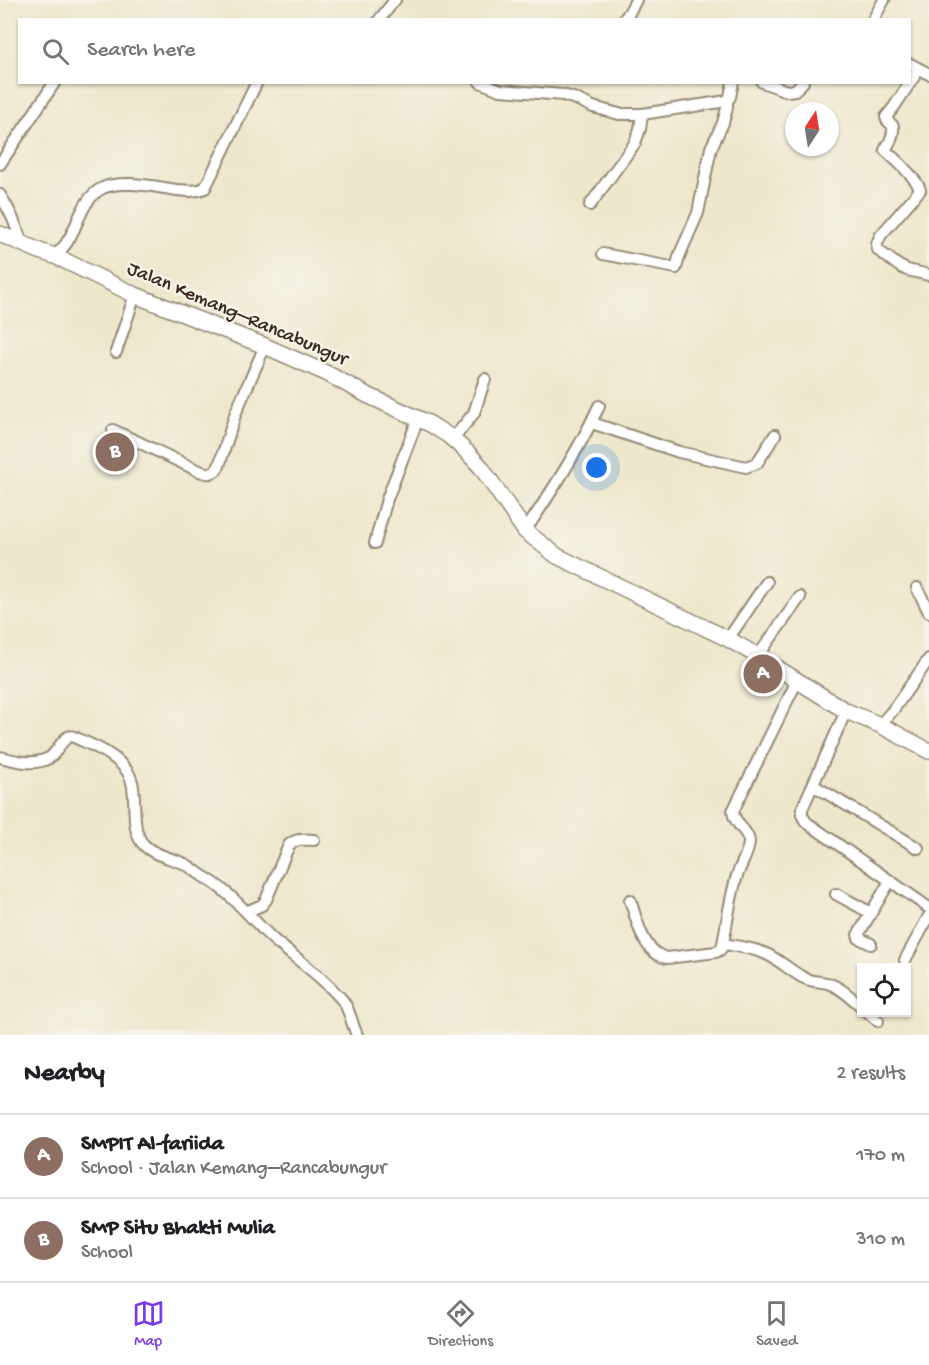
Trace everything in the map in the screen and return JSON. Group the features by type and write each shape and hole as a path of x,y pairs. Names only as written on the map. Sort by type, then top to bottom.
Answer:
{"street":[{"path":"380,18 394,0"},
{"path":"626,18 636,0"},
{"path":"874,18 884,0"},
{"path":"0,164 54,84"},
{"path":"55,256 65,246 87,202 98,190 106,186 120,183 188,191 200,191 205,188 256,84"},
{"path":"485,84 500,90 562,95 618,114 642,114 727,101"},
{"path":"603,254 676,268 698,213 711,148 723,123 733,84"},
{"path":"768,84 787,91 795,90 800,84"},
{"path":"909,84 885,117 893,126 891,140 885,150 902,166 920,190 881,235 877,248 899,266 907,270 929,274"},
{"path":"590,205 635,143 642,114"},
{"path":"0,195 21,242"},
{"name":"Jalan Kemang–Rancabungur","path":"0,234 55,256 135,295 265,346 430,424 453,440 481,467 525,531 556,556 728,639 846,711 880,725 929,751"},
{"path":"116,351 135,295"},
{"path":"113,430 197,470 211,474 219,466 236,412 265,346"},
{"path":"453,440 474,413 484,379"},
{"path":"525,531 554,488 592,423 599,406"},
{"path":"375,543 387,499 418,419"},
{"path":"592,423 679,452 746,467 757,463 775,435"},
{"path":"728,639 767,582"},
{"path":"917,588 929,612"},
{"path":"759,656 800,597"},
{"path":"880,725 929,659"},
{"path":"630,900 641,933 649,947 660,957 716,952 721,949 735,880 749,842 748,837 734,819 733,811 797,681"},
{"path":"846,711 801,815 806,822 929,908"},
{"path":"0,757 39,762 52,757 65,738 72,735 102,750 119,763 128,772 133,785 134,815 143,844 156,854 186,864 224,890 345,1003 357,1035"},
{"path":"813,785 918,848"},
{"path":"246,912 262,905 266,900 292,841 314,840"},
{"path":"871,944 859,938 858,935 890,881"},
{"path":"836,894 871,914"},
{"path":"905,960 929,916"},
{"path":"723,944 763,952 805,979 832,985 857,1003"},
{"path":"874,1017 878,1021"}],"place":[{"name":"SMP Situ Bhakti Mulia","path":"115,452"},
{"name":"SMPIT Al-fariida","path":"763,674"}]}
